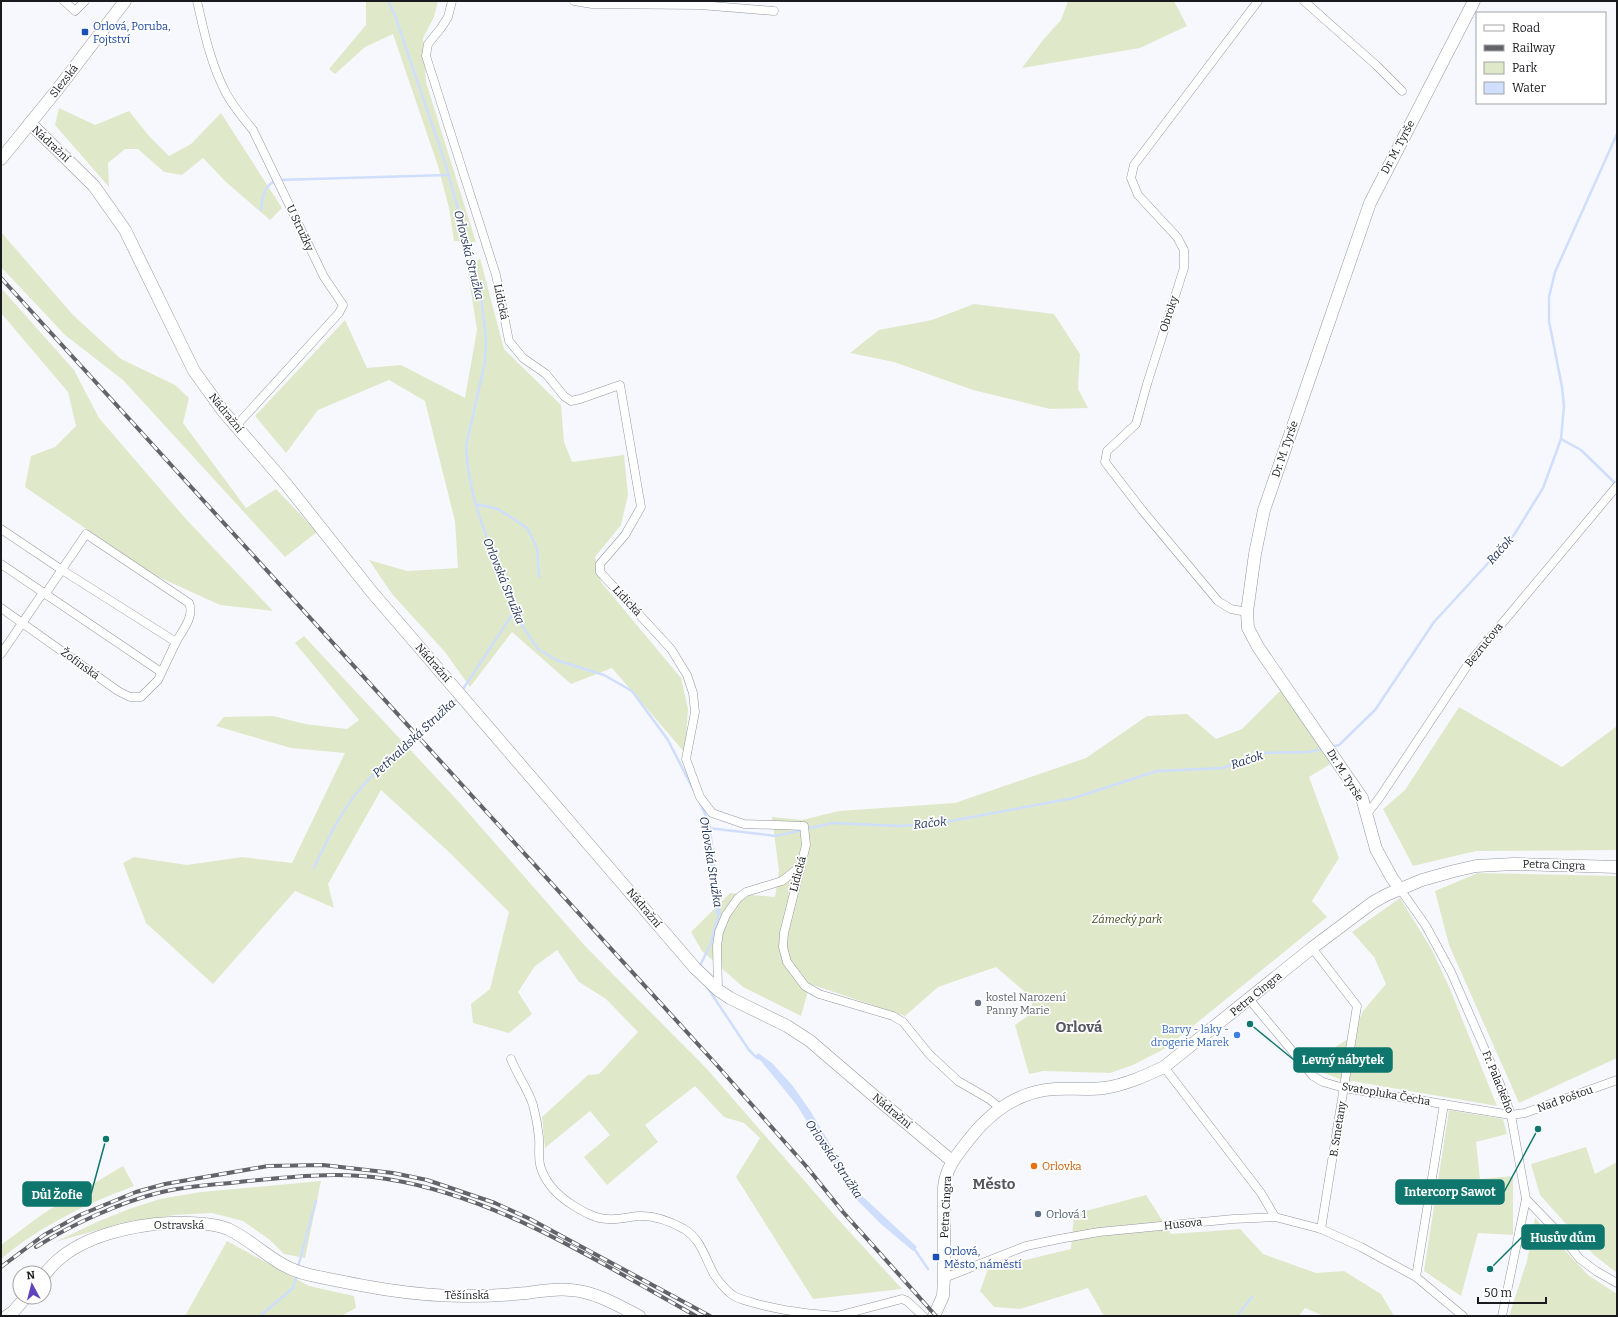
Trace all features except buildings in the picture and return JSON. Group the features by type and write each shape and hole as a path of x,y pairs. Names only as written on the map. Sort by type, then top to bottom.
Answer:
{"street":[{"path":"64,1 75,12 85,1"},
{"name":"Slezská","path":"1,159 30,124 125,1"},
{"name":"U Stružky","path":"197,1 209,50 225,92 236,110 253,130 324,276 343,305 340,313 236,426"},
{"name":"Lidická","path":"452,1 448,17 428,44 426,56 496,275 509,341 523,358 546,374 564,396 571,401 620,385 641,507 625,536 600,564 600,572 671,649 687,675 693,693 695,712 686,759 700,797 712,813 744,824 804,826 806,845 784,933 783,947 787,962 805,986 819,994 893,1016 903,1022 929,1054 958,1081 989,1099 1000,1108"},
{"path":"574,1 592,4 700,5 774,11"},
{"name":"Obroky","path":"1246,612 1231,609 1218,601 1142,510 1105,462 1107,451 1136,424 1147,384 1184,268 1184,250 1177,237 1138,195 1131,178 1134,165 1258,1"},
{"path":"1304,1 1376,65 1402,91"},
{"name":"Dr. M. Tyrše","path":"1400,889 1392,878 1376,849 1362,798 1253,638 1246,621 1246,612 1264,510 1370,203 1474,1"},
{"name":"Nádražní","path":"30,124 94,186 114,213 125,230 194,371 223,412 286,484 385,607 534,778 695,968 718,990 730,998 800,1034 952,1161"},
{"name":"Bezručova","path":"1366,815 1469,663 1617,486"},
{"path":"1,529 62,570 176,642"},
{"name":"Žofinská","path":"1,608 23,622 118,691 130,697 141,697 160,676 191,614 192,608 189,603 86,534 62,570"},
{"path":"1,564 160,676"},
{"path":"1,654 40,597 44,594 62,570"},
{"name":"Petra Cingra","path":"934,1316 942,1296 944,1278 944,1187 946,1173 952,1161 976,1130 1000,1108 1011,1101 1031,1093 1055,1089 1104,1088 1142,1078 1164,1067 1312,948 1372,903 1400,889 1454,870 1495,864 1617,868"},
{"path":"718,990 717,946 719,932 726,915 738,898 746,892 782,881 801,866"},
{"name":"Fr. Palackého","path":"1400,889 1426,926 1451,972 1500,1084 1511,1115 1526,1199 1502,1316"},
{"name":"B. Smetany","path":"1312,948 1357,1006 1321,1229"},
{"name":"Svatopluka Čecha","path":"1249,1000 1312,1076 1323,1082 1344,1088 1511,1115"},
{"path":"512,1059 515,1069 533,1104 539,1139 540,1164 542,1172 562,1199 584,1212 607,1220 640,1216 668,1220 694,1237 702,1248 715,1276 723,1286 735,1296 771,1308 837,1316 902,1299 907,1301 923,1316"},
{"path":"1164,1067 1262,1193 1275,1217"},
{"name":"Nad Poštou","path":"1511,1115 1525,1113 1617,1080"},
{"path":"1416,1278 1444,1104"},
{"path":"1526,1199 1556,1230 1580,1259 1617,1283"},
{"name":"Husova","path":"944,1278 1026,1246 1059,1239 1099,1232 1233,1218 1275,1217 1321,1229 1361,1247 1416,1278 1463,1316"},
{"name":"Ostravská","path":"52,1266 57,1261 84,1243 130,1228 170,1223 207,1224 226,1228 243,1237 276,1262 292,1270"},
{"name":"Těšínská","path":"292,1270 308,1275 380,1290 426,1294 463,1296 503,1295 570,1289 585,1292 604,1299 639,1316"},
{"path":"7,1316 19,1305"}],"green space":[{"path":"366,1 438,1 434,17 423,38 426,82 476,242 454,241 449,208 438,166 393,34 365,47 335,74 329,69 366,25"},
{"path":"1068,1 1174,1 1187,26 1140,48 1022,68 1043,40 1061,20"},
{"path":"59,108 95,125 129,111 149,136 169,156 191,144 221,113 282,208 270,220 226,182 203,158 182,175 164,172 138,149 125,149 108,163 109,187 55,125"},
{"path":"1,232 73,315 121,359 175,385 189,398 183,423 246,508 276,489 317,532 285,557 123,380 65,335 1,267"},
{"path":"480,258 504,349 561,405 564,442 572,462 624,455 628,495 621,525 595,557 601,582 681,678 688,709 685,753 612,668 571,684 512,632 470,687 445,652 392,594 369,560 407,571 458,568 455,521 425,401 389,380 318,410 286,453 255,416 345,320 367,368 401,365 465,398 477,330 468,273"},
{"path":"1,288 74,370 99,418 185,518 273,611 220,605 152,574 25,487 31,456 55,447 76,426 68,392 1,313"},
{"path":"974,304 1054,314 1080,354 1078,389 1088,408 1050,409 973,390 894,362 850,353 879,330 932,320"},
{"path":"304,636 458,801 586,947 707,1069 836,1217 902,1289 813,1299 736,1177 760,1138 744,1123 724,1117 695,1086 645,1125 658,1142 607,1185 584,1157 610,1135 590,1111 545,1148 542,1117 588,1075 599,1074 638,1032 606,999 579,982 557,950 535,966 518,992 532,1014 509,1033 473,1023 471,1004 490,989 509,912 450,853 381,790 328,884 334,908 295,891 213,984 146,923 123,863 134,857 187,865 242,857 292,863 345,753 291,748 216,726 224,717 273,716 305,724 347,729 359,720 295,643"},
{"name":"Zámecký park","path":"1282,689 1332,763 1309,777 1339,858 1312,901 1327,917 1166,1048 1133,1065 1110,1073 1043,1071 1029,1074 1015,1025 1031,1014 1032,1002 1025,992 996,967 938,987 905,1016 810,984 801,1016 743,987 702,951 691,932 730,893 775,897 779,871 772,817 802,820 839,811 955,803 1086,758 1147,716 1187,714 1216,739 1242,729"},
{"path":"1459,707 1562,767 1617,726 1617,850 1476,851 1413,866 1383,809 1405,790"},
{"path":"1478,873 1617,876 1617,1058 1519,1103 1449,945 1435,891"},
{"path":"1400,898 1432,950 1450,989 1497,1106 1340,1079 1318,1071 1313,1061 1353,1036 1363,1011 1386,984 1374,957 1352,932"},
{"path":"1449,1110 1503,1119 1507,1134 1476,1142 1480,1179 1513,1176 1513,1235 1478,1233 1461,1296 1424,1271"},
{"path":"1586,1147 1595,1174 1617,1162 1617,1273 1594,1255 1540,1195 1531,1164"},
{"path":"123,1166 134,1186 98,1200 64,1217 31,1236 1,1259 1,1245 44,1213"},
{"path":"321,1181 305,1258 284,1254 270,1240 243,1221 212,1213 174,1215 112,1226 55,1242 97,1222 129,1209 160,1199 201,1192"},
{"path":"1146,1195 1171,1234 1240,1229 1263,1254 1316,1273 1344,1271 1381,1294 1394,1316 1324,1316 1305,1308 1299,1316 1104,1316 1088,1288 1020,1309 994,1307 980,1291 988,1269 1071,1249 1074,1214"},
{"path":"1535,1218 1588,1275 1617,1294 1617,1316 1509,1316 1527,1261"},
{"path":"227,1241 309,1286 354,1296 356,1308 341,1316 185,1316"}],"water":[{"path":"704,817 708,817 711,827 721,914 719,915 716,914 703,827"},
{"path":"758,1053 772,1063 792,1085 811,1112 860,1194 917,1247 913,1251 881,1224 855,1198 796,1104 761,1061 755,1057"}],"waterway":[{"name":"Orlovská Stružka","path":"388,1 394,13 445,162 480,288 486,338 485,362 466,446 468,467 477,509 491,550 521,624 538,649 556,660 604,675 632,691 668,740 695,793"},
{"path":"1561,439 1564,406 1562,387 1549,321 1549,297 1555,272 1617,134"},
{"path":"261,210 263,196 267,188 273,182 278,180 448,175"},
{"name":"Račok","path":"1330,747 1339,745 1375,710 1434,622 1514,535 1543,488 1561,439 1581,450 1617,485"},
{"path":"476,504 498,509 527,528 537,548 539,577"},
{"name":"Petřvaldská Stružka","path":"461,692 516,609"},
{"name":"Petřvaldská Stružka","path":"314,868 325,844 344,810 359,790 368,780 448,709 458,698"},
{"name":"Račok","path":"708,828 776,836 832,823 900,826 945,822 1074,798 1157,771 1223,768 1263,753 1308,752 1323,749"},
{"name":"Orlovská Stružka","path":"699,801 707,818"},
{"name":"Orlovská Stružka","path":"699,968 710,945 719,913"},
{"name":"Orlovská Stružka","path":"707,987 749,1050 757,1058"},
{"name":"Petřvaldská Stružka","path":"298,1267 316,1201"},
{"name":"Orlovská Stružka","path":"913,1247 928,1269"},
{"name":"Petřvaldská Stružka","path":"260,1316 293,1288 297,1274"},
{"path":"1237,1316 1252,1297"}],"railway":[{"path":"1,278 715,1063 806,1166 843,1212 936,1316"},
{"path":"1,1267 44,1235 80,1215 136,1192 165,1184 268,1166 323,1165 393,1173 427,1180 495,1203 530,1219 710,1316"},
{"path":"36,1247 79,1223 111,1209 143,1197 168,1191 198,1186 294,1177 350,1175 387,1179 428,1188 469,1200 547,1234 696,1316"}],"place":[{"name":"Orlová, Poruba, Fojtství","path":"85,32"},
{"name":"kostel Narození Panny Marie","path":"978,1003"},
{"name":"Levný nábytek","path":"1250,1024"},
{"name":"Barvy - laky - drogerie Marek","path":"1237,1035"},
{"name":"Intercorp Sawot","path":"1538,1129"},
{"name":"Důl Žofie","path":"106,1139"},
{"name":"Orlovka","path":"1034,1166"},
{"name":"Orlová 1","path":"1038,1214"},
{"name":"Orlová, Město, náměstí","path":"936,1257"},
{"name":"Husův dům","path":"1490,1269"}],"district":[{"name":"Orlová","path":"1079,1027"},
{"name":"Město","path":"994,1184"}]}
